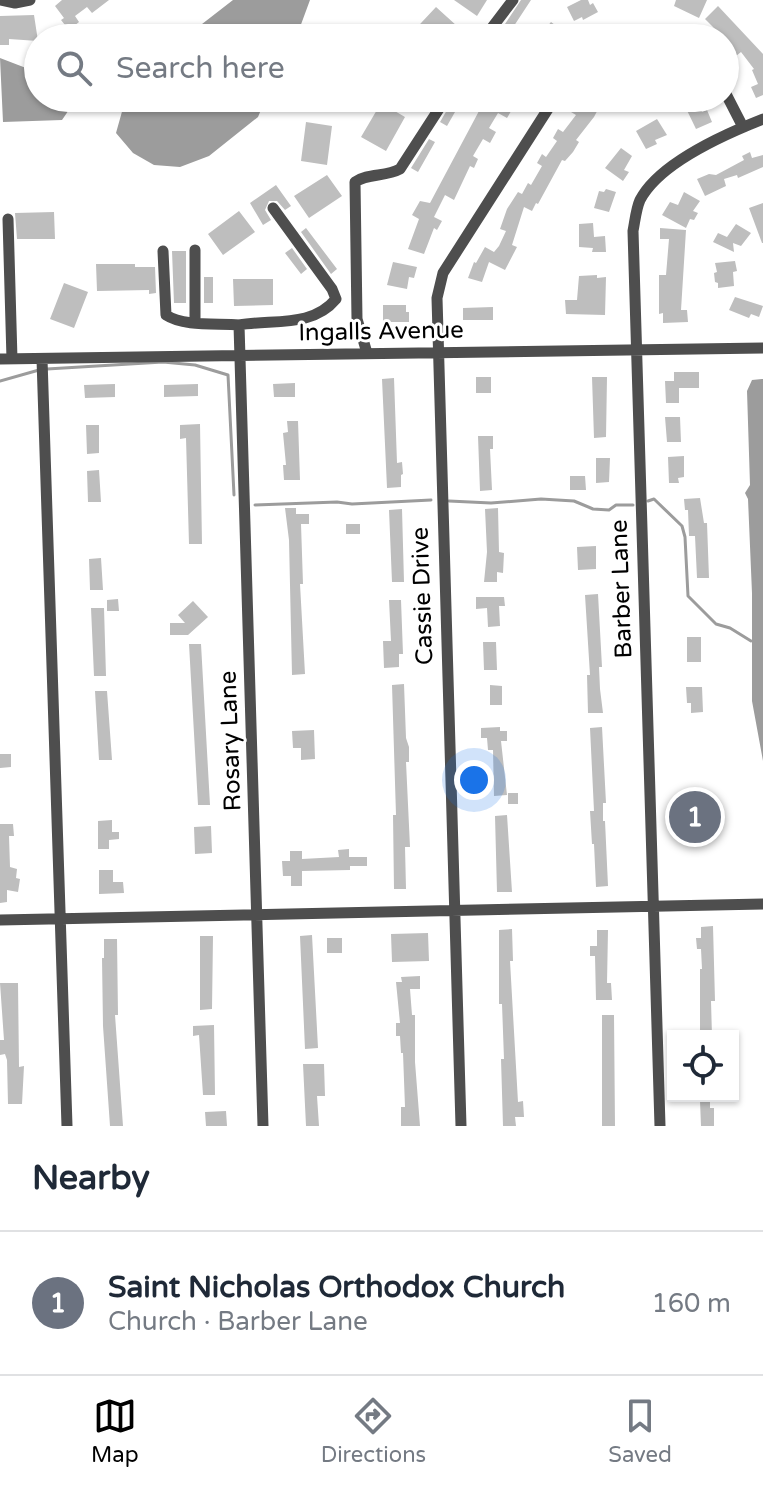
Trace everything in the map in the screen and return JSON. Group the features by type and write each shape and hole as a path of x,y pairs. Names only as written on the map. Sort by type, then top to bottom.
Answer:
{"street":[{"path":"0,0 15,3 30,0"},
{"path":"495,24 513,0"},
{"path":"367,353 357,319 355,182 362,177 391,174 400,169 437,112"},
{"name":"Cassie Drive","path":"461,1126 437,298 443,273 546,112"},
{"path":"735,112 743,127"},
{"name":"Barber Lane","path":"660,1126 633,231 640,201 658,176 684,158 763,119"},
{"path":"273,208 336,297"},
{"path":"6,359 8,219"},
{"path":"195,250 195,322"},
{"path":"163,251 166,315 170,318 239,325 296,321 327,310 336,297 356,295"},
{"name":"Rosary Lane","path":"239,325 263,1126"},
{"name":"Ingalls Avenue","path":"6,359 763,348"},
{"path":"42,359 67,1126"},
{"path":"0,920 763,904"}],"shaded area":[{"path":"233,0 310,0 301,24 202,24"},
{"path":"0,58 24,67 24,112 67,112 62,120 3,122"},
{"path":"122,112 260,112 258,117 209,156 180,167 154,165 133,153 116,133"},
{"path":"763,379 763,761 752,701 752,593 748,499 745,493 750,485 747,391 752,380"}],"building":[{"path":"62,0 109,0 92,13 87,7 75,16 79,22 76,24 64,24 61,20 64,18 55,6"},
{"path":"454,0 487,0 477,16"},
{"path":"521,0 531,0 515,24 505,24"},
{"path":"588,0 590,5 593,3 598,12 574,21 567,7"},
{"path":"676,0 707,0 699,18 674,6"},
{"path":"718,6 735,24 710,24 705,19"},
{"path":"436,7 455,24 420,24"},
{"path":"34,15 35,24 24,24 24,40 9,39 9,45 0,45 0,16"},
{"path":"739,28 763,54 763,95 756,98 751,87 758,84 754,69 741,52 739,54"},
{"path":"376,112 396,112 405,117 386,151 361,137"},
{"path":"446,112 455,112 447,126 440,122"},
{"path":"478,112 511,112 507,118 498,113 489,128 496,132 490,143 483,139 473,156 478,159 474,168 470,166 454,200 445,195 434,217 442,221 437,230 434,228 424,254 408,249 419,219 412,215 420,201 430,203"},
{"path":"571,112 597,112 576,140 579,142 573,152 565,161 562,160 538,204 532,211 524,207 512,245 517,247 505,270 489,262 482,282 468,278 474,262 485,247 494,252 499,246 506,231 500,229 507,209 518,192 522,194 528,183 531,185 542,166 537,163 542,154 546,157 557,141 553,138 558,129 563,132 576,115"},
{"path":"688,112 708,112 712,122 696,129"},
{"path":"657,119 667,135 655,140 657,144 646,149 636,131"},
{"path":"306,122 332,126 327,165 301,161"},
{"path":"429,139 435,142 418,172 411,168"},
{"path":"621,148 632,156 624,170 629,172 623,181 605,168"},
{"path":"750,152 752,158 763,155 763,167 738,178 737,175 724,179 726,186 705,196 697,179 709,174 716,175 744,160 742,156"},
{"path":"327,175 342,196 309,218 294,196"},
{"path":"276,185 291,206 285,210 277,201 269,201 265,210 271,220 263,225 250,203"},
{"path":"606,189 616,192 609,212 594,208 599,191"},
{"path":"684,192 700,201 693,211 698,213 694,220 690,219 686,228 662,215 670,202 678,205"},
{"path":"763,203 763,243 762,243 749,208"},
{"path":"239,211 255,232 223,255 208,234"},
{"path":"54,212 55,239 17,239 15,213"},
{"path":"593,223 594,237 605,236 606,252 592,252 593,248 579,247 579,224"},
{"path":"736,224 751,233 741,246 733,243 734,252 713,242 718,233 727,237"},
{"path":"306,228 337,269 331,274 301,232"},
{"path":"660,228 686,230 681,310 687,310 688,322 663,323 663,313 659,314 659,275 666,275 669,239 660,239"},
{"path":"292,248 307,269 301,274 285,253"},
{"path":"172,251 186,251 186,303 174,303"},
{"path":"735,261 734,286 718,288 715,263"},
{"path":"393,262 417,267 414,278 409,277 407,289 387,285"},
{"path":"96,264 155,267 156,293 149,294 149,290 97,291"},
{"path":"597,275 597,278 606,277 605,315 566,314 565,300 577,300 579,276"},
{"path":"204,277 213,277 213,303 204,303"},
{"path":"233,279 273,279 273,305 234,306"},
{"path":"64,283 88,292 74,328 50,319"},
{"path":"735,297 763,306 759,317 751,314 749,318 729,310"},
{"path":"383,305 406,305 409,322 383,322"},
{"path":"493,307 493,320 463,320 463,308"},
{"path":"674,372 699,372 699,388 679,388 679,403 666,403 665,381 674,381"},
{"path":"476,377 491,377 491,393 476,393"},
{"path":"592,377 607,377 606,437 594,438"},
{"path":"394,378 397,463 402,462 403,474 401,487 387,488 382,379"},
{"path":"295,383 295,397 274,397 273,384"},
{"path":"115,384 115,397 85,398 84,385"},
{"path":"198,384 198,396 164,397 164,385"},
{"path":"665,417 680,417 681,442 667,442"},
{"path":"287,421 298,421 300,480 284,480 283,433 288,432"},
{"path":"200,424 202,544 189,544 186,438 180,439 180,425"},
{"path":"86,425 99,425 99,453 87,454"},
{"path":"478,436 493,436 493,449 490,449 492,490 480,491"},
{"path":"684,456 684,477 678,478 679,483 669,483 668,457"},
{"path":"596,458 610,458 609,482 596,483"},
{"path":"99,470 101,502 88,502 87,471"},
{"path":"570,476 585,476 586,490 570,490"},
{"path":"700,498 704,523 707,523 709,578 697,578 695,536 689,536 688,510 685,510 684,499"},
{"path":"285,508 296,508 296,514 309,514 309,524 301,524 303,584 300,584 305,674 292,675 289,540"},
{"path":"498,508 499,552 504,553 503,573 497,572 497,582 484,582 487,552 485,509"},
{"path":"402,509 404,582 392,582 389,510"},
{"path":"346,524 360,524 360,534 346,534"},
{"path":"596,546 596,569 578,570 577,547"},
{"path":"101,558 103,590 90,590 89,559"},
{"path":"598,594 603,713 588,713 587,675 590,675 585,595"},
{"path":"476,597 504,597 505,606 499,606 500,626 488,627 487,608 476,609"},
{"path":"118,599 119,611 107,611 107,600"},
{"path":"389,600 401,600 403,654 399,654 399,667 384,668 383,641 391,641"},
{"path":"193,601 208,617 188,635 170,635 170,623 185,623 178,615"},
{"path":"91,608 104,608 106,676 94,676"},
{"path":"687,637 701,637 701,662 687,662"},
{"path":"483,642 496,642 497,670 484,670"},
{"path":"189,644 201,644 210,805 198,805"},
{"path":"404,684 409,747 409,762 406,762 410,847 405,847 406,889 394,889 393,815 396,815 392,685"},
{"path":"490,685 502,686 502,705 490,705"},
{"path":"686,687 702,687 703,712 691,713"},
{"path":"95,691 107,691 112,760 99,760"},
{"path":"500,727 500,731 507,731 507,741 501,741 507,795 494,796 493,750 488,750 487,738 481,738 481,728"},
{"path":"602,727 606,803 603,803 603,821 608,886 596,887 590,811 594,811 590,728"},
{"path":"314,730 315,759 301,760 301,748 293,748 292,731"},
{"path":"0,754 11,754 11,767 0,768"},
{"path":"508,793 518,793 518,804 508,804"},
{"path":"682,807 706,807 707,829 682,829"},
{"path":"507,815 512,892 497,892 495,816"},
{"path":"112,820 112,832 119,832 119,839 109,840 109,849 98,849 98,821"},
{"path":"0,824 13,824 14,836 9,836 10,867 17,869 16,878 20,879 18,892 7,890 7,902 0,903"},
{"path":"211,826 212,853 195,854 194,827"},
{"path":"349,849 349,857 367,857 367,866 350,866 350,870 302,871 302,886 291,886 291,876 283,876 282,861 290,861 290,851 302,851 302,859 339,857 338,850"},
{"path":"99,870 113,870 113,882 123,882 124,893 99,894"},
{"path":"713,926 715,1001 711,1001 712,1030 700,1030 702,969 701,949 697,949 696,938 701,938 701,927"},
{"path":"512,929 513,961 510,961 518,1102 523,1101 524,1117 515,1117 516,1126 503,1126 499,930"},
{"path":"597,930 608,930 607,983 611,983 612,1000 596,1000 595,956 590,956 590,946 597,946"},
{"path":"428,933 429,961 392,962 391,934"},
{"path":"312,935 318,1048 305,1049 300,936"},
{"path":"200,936 213,936 212,1009 200,1010"},
{"path":"327,938 342,938 342,953 327,953"},
{"path":"104,939 117,939 118,1015 115,1015 123,1126 110,1126 103,1026"},
{"path":"420,976 420,989 410,989 412,1015 415,1015 420,1126 401,1126 401,1107 405,1107 403,1053 400,1036 396,1036 396,1023 400,1023 396,982 402,982 401,977"},
{"path":"0,983 18,983 19,1067 24,1066 22,1104 8,1104 7,1060 5,1054 0,1055 0,1040 4,1040"},
{"path":"602,1015 614,1015 615,1126 602,1126"},
{"path":"214,1025 215,1095 203,1095 199,1035 193,1036 193,1026"},
{"path":"303,1064 324,1064 325,1096 317,1096 319,1126 306,1126"},
{"path":"700,1102 710,1102 710,1108 714,1108 714,1126 701,1126"},
{"path":"226,1111 227,1126 206,1126 205,1112"}],"waterway":[{"path":"47,369 163,362 195,365 228,375 234,495"},
{"path":"0,381 39,370"},
{"path":"449,501 491,503 541,499 574,501 593,509 609,510 616,505 633,505"},
{"path":"648,501 654,499 682,526 688,596 716,624 730,628 751,641"},
{"path":"255,505 431,500"}],"place":[{"name":"Saint Nicholas Orthodox Church","path":"695,817"}]}
